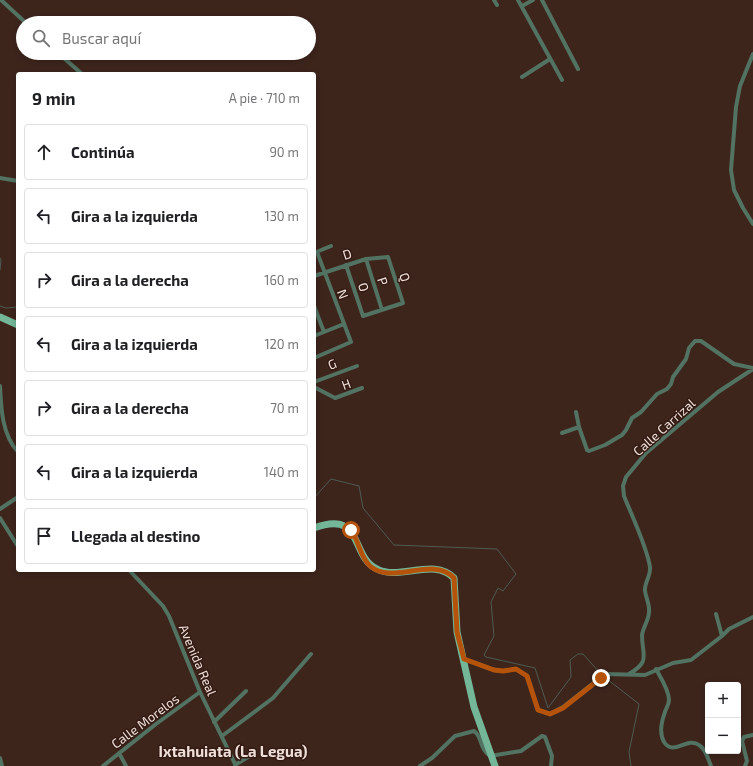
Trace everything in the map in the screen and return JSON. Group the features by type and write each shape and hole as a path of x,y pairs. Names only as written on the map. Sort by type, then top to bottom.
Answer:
{"main road":[{"path":"0,317 16,324"},
{"path":"316,528 341,525 351,530 365,560 371,567 379,571 390,573 429,569 440,570 448,572 454,578 457,632 474,707 490,756 495,766"}],"street":[{"path":"1,0 18,16"},
{"path":"494,0 497,5"},
{"path":"518,0 562,80"},
{"path":"522,6 533,0"},
{"path":"542,0 578,69"},
{"path":"753,54 740,86 736,107 731,170 734,190 753,224"},
{"path":"522,77 550,59"},
{"path":"66,60 80,72"},
{"path":"0,178 16,181"},
{"path":"316,252 330,246"},
{"name":"N","path":"316,254 351,342 316,357"},
{"name":"D","path":"316,275 366,259 388,256"},
{"name":"Q","path":"382,310 403,303 388,256"},
{"name":"P","path":"366,259 382,310"},
{"name":"O","path":"346,265 363,316 382,310"},
{"path":"316,311 324,332"},
{"path":"316,335 344,324"},
{"path":"576,412 579,427 587,450 589,451 622,435 632,418 641,412 657,394 667,389 671,384 673,377 686,359 689,348 695,341 701,342 734,364 753,369"},
{"name":"G","path":"316,381 357,366"},
{"name":"Calle Carrizal","path":"629,674 639,668 644,661 642,636 644,625 649,613 648,600 645,590 650,568 646,553 624,496 626,478 646,453 718,392 753,369"},
{"path":"0,386 0,407 5,426 13,447 16,450"},
{"name":"H","path":"316,388 335,398 362,388"},
{"path":"562,433 579,427"},
{"path":"0,509 16,498"},
{"path":"0,518 16,545"},
{"name":"Avenida Real","path":"131,572 163,606 169,616 200,692 236,765"},
{"path":"716,614 722,636"},
{"path":"464,659 494,670 503,671 516,669 521,672 527,676 538,710 550,714 563,708 606,674 645,675 673,663 690,660 729,629 753,617"},
{"path":"222,736 274,698 311,654"},
{"path":"656,669 668,696 669,703 665,711 661,734 664,742 670,747 675,748 691,742 699,744 704,750 711,766"},
{"path":"214,722 246,691"},
{"name":"Calle Morelos","path":"103,766 156,724 200,692"},
{"path":"420,766 456,736 474,731 477,733 485,752 490,756 521,751 542,736 545,737 552,756 551,766"},
{"path":"745,766 747,762 742,740 753,734"},
{"path":"119,753 126,766"},
{"path":"236,765 248,757"},
{"path":"0,758 2,766"}],"waterway":[{"path":"0,258 0,270"},
{"path":"0,306 6,308 16,307"},
{"path":"316,496 331,479 359,486 363,508 394,545 497,549 516,574 503,591 498,588 491,602 494,636 484,655 486,657 535,668 548,708 571,677 570,660 578,654 583,654 601,674"},
{"path":"603,676 639,704 629,752 631,766"}],"district":[{"name":"Ixtahuiata (La Legua)","path":"233,751"}],"route":[{"path":"351,530 365,560 371,567 379,571 390,573 429,569 448,572 454,578 457,632 464,659 494,670 503,671 516,669 527,676 538,710 550,714 563,708 601,678"}]}
